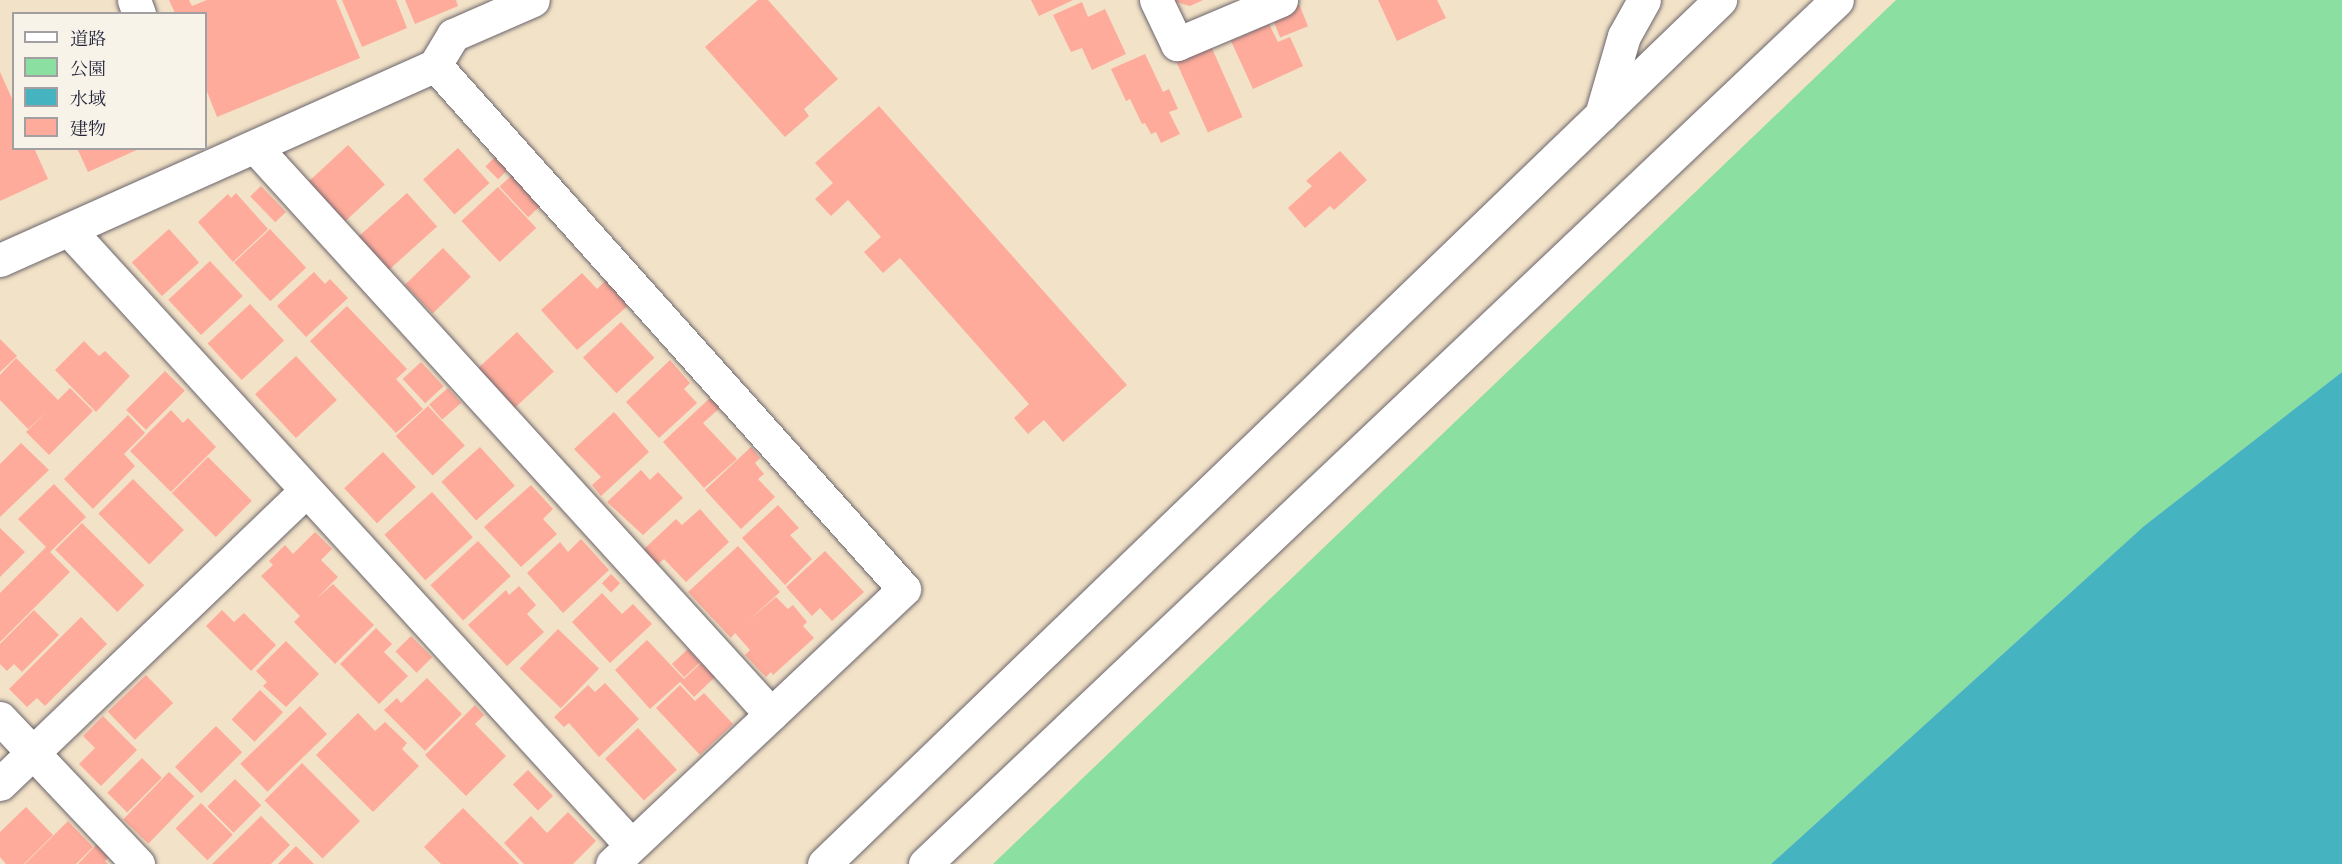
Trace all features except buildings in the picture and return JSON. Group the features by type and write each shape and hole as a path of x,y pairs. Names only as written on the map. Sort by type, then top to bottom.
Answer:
{"street":[{"path":"0,260 69,230 198,159 255,147 435,66 453,35 533,0"},
{"path":"1156,0 1177,44 1281,0"},
{"path":"1601,115 1624,36 1644,0"},
{"path":"824,864 1720,0"},
{"path":"925,864 1837,0"},
{"path":"69,230 306,491 622,855 904,589 435,66"},
{"path":"255,147 771,714"},
{"path":"0,784 306,491"},
{"path":"0,718 138,864"}],"green space":[{"path":"1896,0 2342,0 2342,372 2144,526 1771,864 993,864"}],"water":[{"path":"2342,372 2342,864 1771,864 2144,526"}]}
